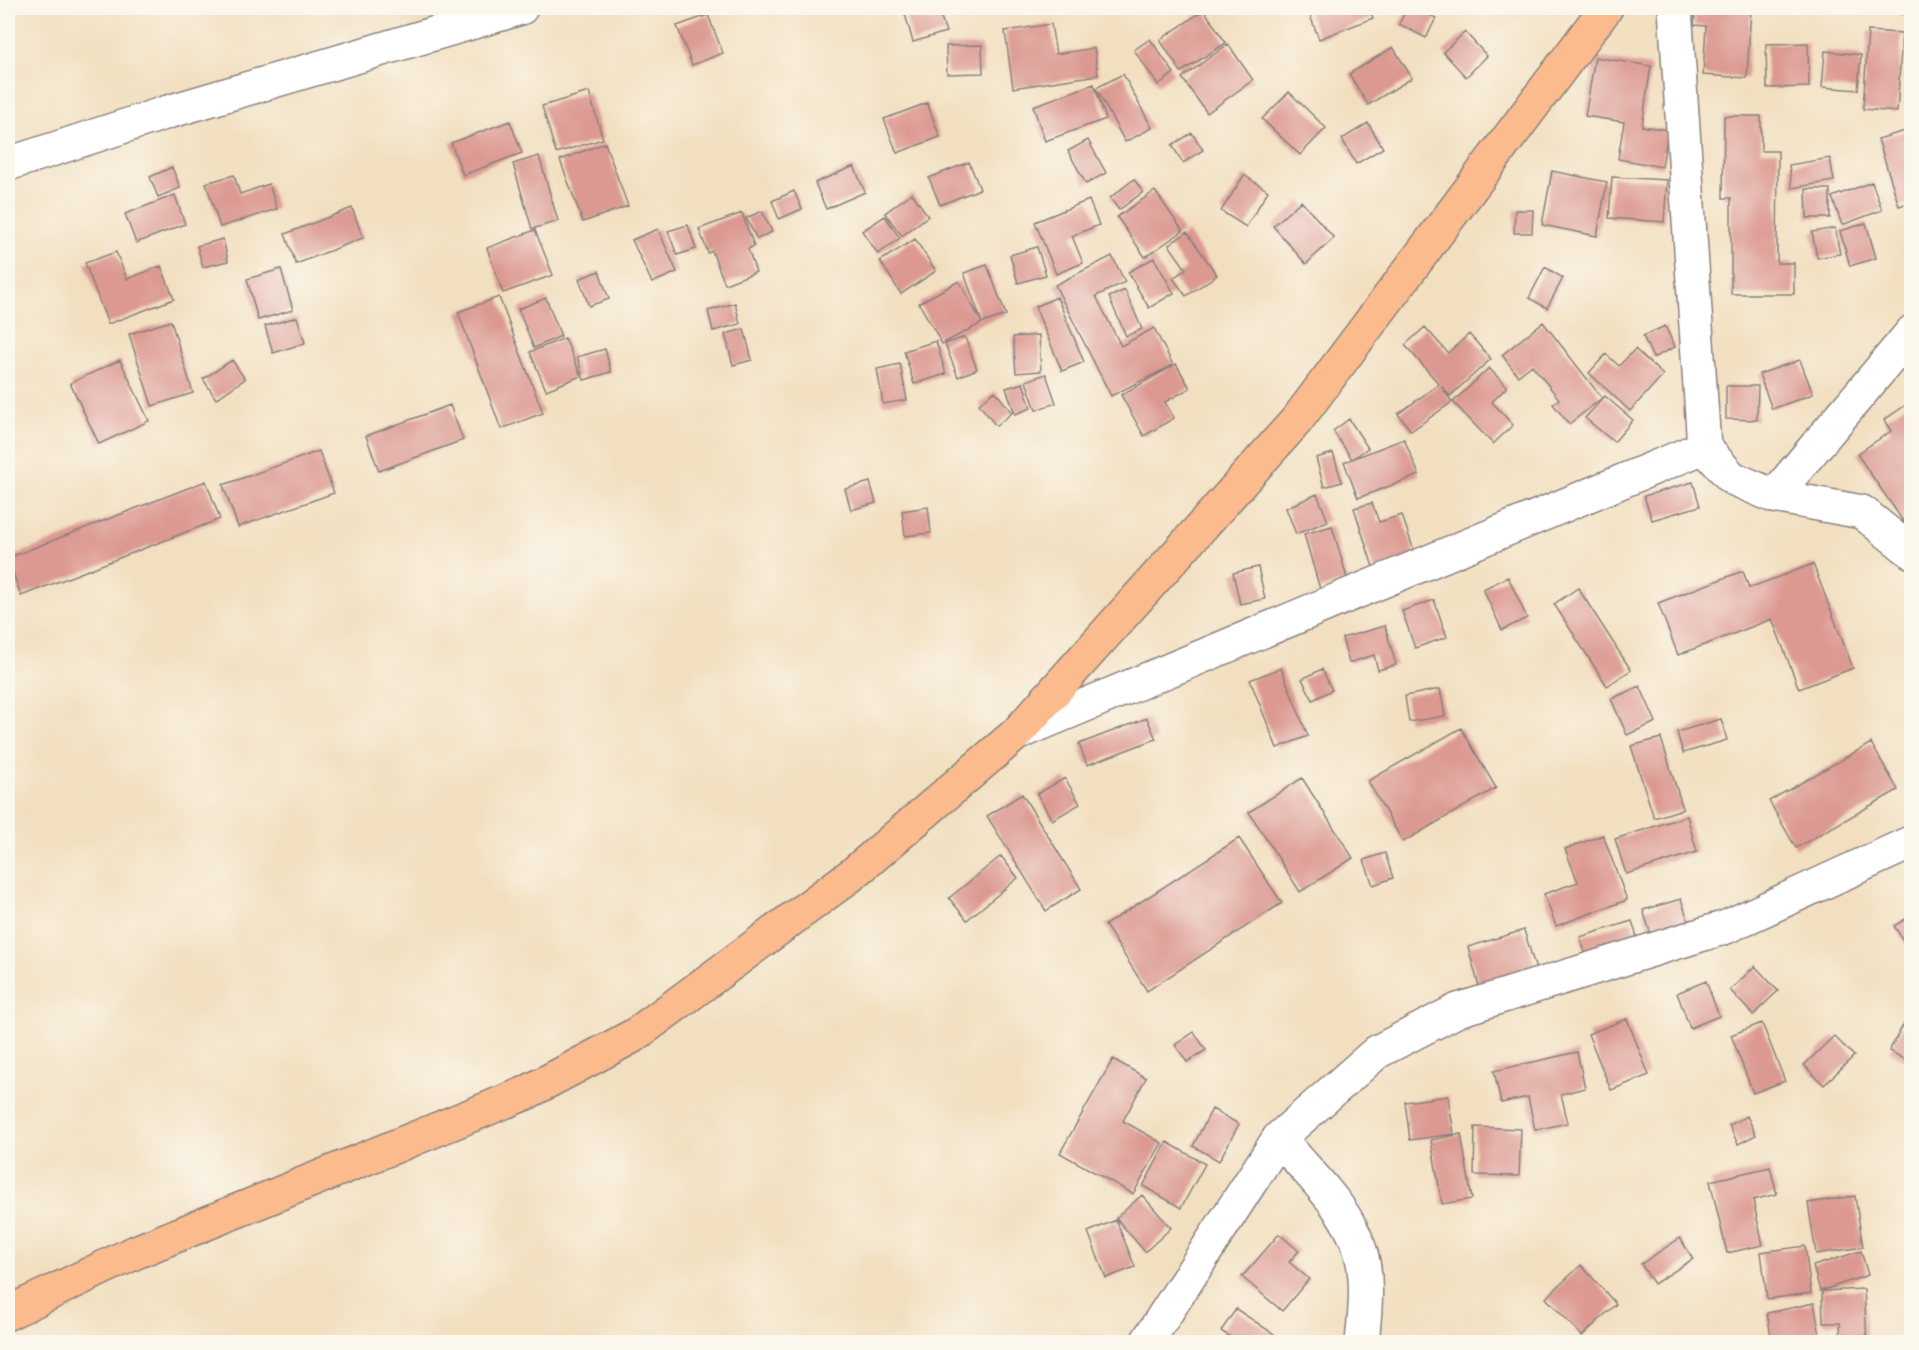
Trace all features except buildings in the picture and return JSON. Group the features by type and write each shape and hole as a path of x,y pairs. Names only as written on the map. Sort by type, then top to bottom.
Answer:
{"highway":[{"path":"8,1313 136,1252 526,1093 635,1035 854,873 1016,734 1297,420 1606,8"}],"street":[{"path":"8,164 168,112 521,8"},
{"path":"1675,8 1704,447 1732,478 1774,496 1862,512 1911,552"},
{"path":"1774,496 1911,332"},
{"path":"1016,734 1704,447"},
{"path":"1147,1342 1279,1138 1377,1052 1458,1010 1726,927 1911,842"},
{"path":"1279,1138 1348,1222 1361,1251 1366,1297 1362,1342"}]}
